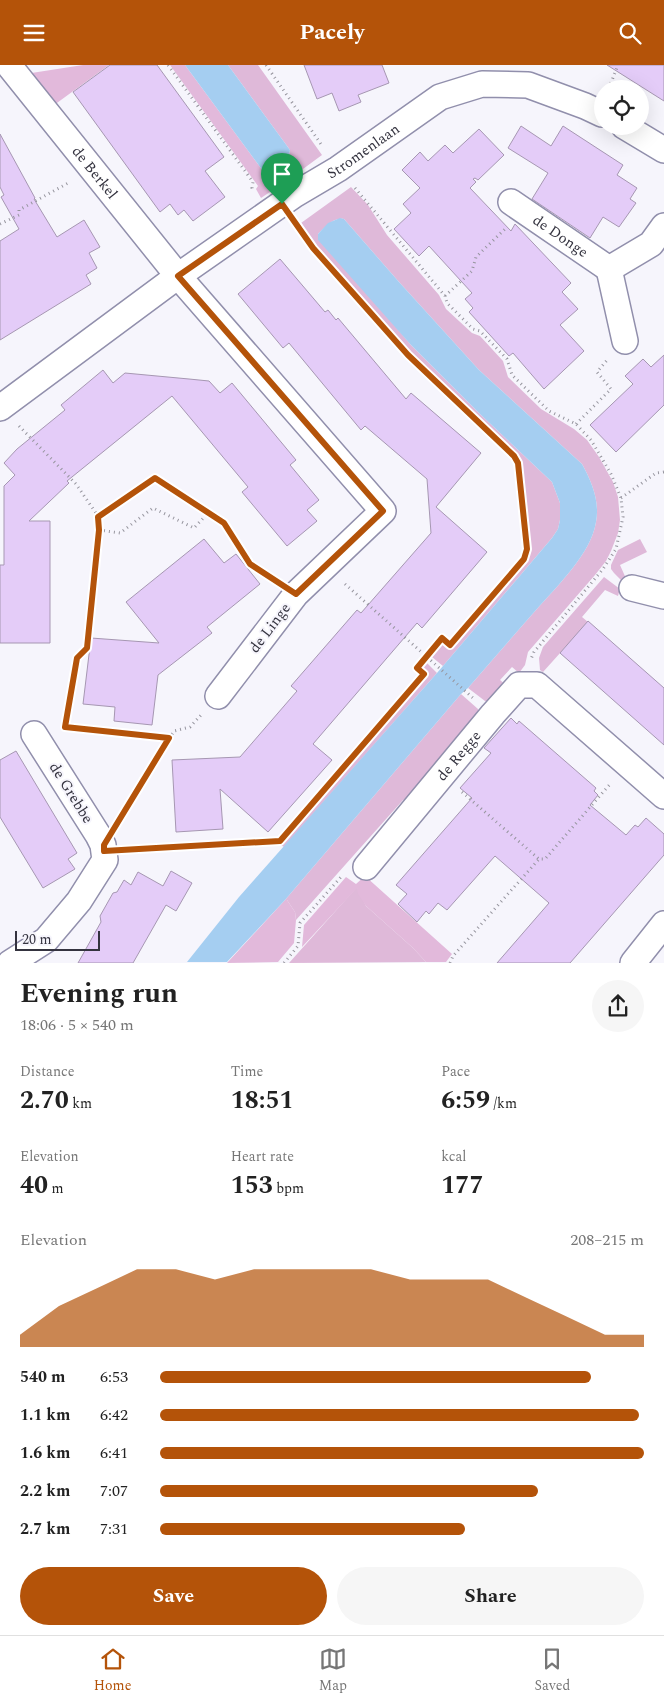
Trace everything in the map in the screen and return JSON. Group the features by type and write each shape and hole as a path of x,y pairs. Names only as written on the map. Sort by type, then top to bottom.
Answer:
{"street":[{"name":"de Berkel","path":"11,68 178,276"},
{"name":"Stromenlaan","path":"0,408 178,276 294,195 338,169 440,97 482,84 528,85 594,110"},
{"path":"639,135 664,150"},
{"name":"de Donge","path":"517,207 609,269"},
{"path":"625,341 609,269 651,244 664,226"},
{"name":"de Linge","path":"178,276 383,511 296,594 218,696"},
{"path":"632,588 664,596"},
{"path":"519,685 537,685 664,796"},
{"name":"de Regge","path":"366,867 519,685"},
{"name":"de Grebbe","path":"34,734 104,848"},
{"path":"10,963 46,940 74,908 105,860 104,848"},
{"path":"633,963 664,924"}],"path":[{"path":"104,848 280,841 424,674 417,668 442,638 450,645 524,559 527,549 518,463 514,456 408,355 313,248 252,188 253,182 168,65"},
{"path":"266,65 338,169 445,296 447,303 473,329 480,331 507,359 512,375 549,411 576,424 591,440 612,474 621,498 623,517 616,549 603,569 534,652 519,685"},
{"path":"612,80 618,65"},
{"path":"0,224 19,215 19,210 91,170"},
{"path":"445,296 472,271 476,257 517,207"},
{"path":"576,424 612,389 597,372 625,341"},
{"path":"0,408 76,484 98,517 99,530 87,648 77,658 65,727"},
{"path":"621,498 656,473 664,472"},
{"path":"98,517 155,478 224,523 250,564 296,594"},
{"path":"99,530 120,533 153,508 194,528 208,513"},
{"path":"326,566 470,695"},
{"path":"104,848 174,731 190,727 218,696"},
{"path":"34,734 65,727 169,738"},
{"path":"442,775 539,859 545,859 628,764"},
{"path":"450,963 453,956 539,859"},
{"path":"284,963 298,946 300,923 343,875 366,867"}],"shaded area":[{"path":"83,65 109,65 50,108 25,74"},
{"path":"170,65 185,65 263,171 276,165 288,180 261,198 256,189 258,186"},
{"path":"228,65 258,65 322,155 288,180 276,165 289,155 290,150"},
{"path":"351,187 368,205 387,235 439,295 446,309 472,333 480,336 503,361 508,377 541,409 574,429 587,440 613,482 618,497 620,520 618,533 606,561 528,652 525,665 519,673 512,667 500,680 507,686 489,702 468,688 580,558 593,534 596,522 597,507 594,492 582,464 479,370 344,219 333,221 323,228 318,234 411,345 552,482 560,503 558,529 552,538 443,666 432,657 442,644 450,650 529,556 519,461 515,454 403,346 318,248 301,223"},
{"path":"640,539 647,552 620,565 628,583 626,585 611,569 611,565 618,550"},
{"path":"604,577 620,589 618,596 605,590 582,617 588,622 543,672 540,670 539,658 543,647"},
{"path":"426,662 437,673 284,847 281,845 428,674 421,668"},
{"path":"461,694 478,709 479,714 407,799 403,800 296,920 295,912 287,900 285,900"},
{"path":"365,876 452,954 446,962 426,962 366,906 358,894 357,888 302,947 304,925 346,877 356,884"},
{"path":"357,887 366,906 426,962 289,963"},
{"path":"287,900 295,912 294,943 278,962 227,963"}],"water":[{"path":"185,65 228,65 290,150 289,155 263,171"},
{"path":"340,218 344,219 479,370 582,464 596,500 596,522 587,546 563,580 461,694 285,900 227,962 187,962 239,897 437,673 552,538 558,529 560,520 560,503 552,482 411,345 318,240 318,234 328,223"}],"building":[{"path":"110,65 157,65 224,157 205,171 225,197 193,221 184,210 178,215 170,204 160,212 73,92"},
{"path":"304,65 382,65 389,83 358,95 361,102 339,111 332,93 317,99"},
{"path":"607,65 664,65 664,101 649,92 649,80 631,80"},
{"path":"521,126 551,146 563,126 623,165 617,175 637,188 630,199 636,203 619,227 603,217 590,238 532,199 548,173 508,148"},
{"path":"479,129 504,155 478,180 473,179 476,182 470,188 511,231 515,224 571,283 562,292 578,309 560,325 584,351 544,389 513,353 509,356 469,312 473,308 465,299 472,293 429,246 419,256 394,229 411,213 403,204 420,188 402,170 420,152 428,161 445,145 453,153"},
{"path":"0,134 34,199 57,237 84,220 100,247 89,253 97,268 86,275 91,284 0,340 0,241 19,229 1,197 4,195 0,187"},
{"path":"280,259 325,312 328,310 336,320 338,318 406,399 411,393 481,453 436,507 487,552 422,628 417,623 313,744 332,760 268,832 220,789 223,829 176,832 172,760 240,757 297,691 291,686 357,610 361,613 431,533 427,479 365,426 361,430 289,343 283,348 238,294"},
{"path":"664,355 664,405 616,452 590,425 633,384 625,376 643,359 651,367"},
{"path":"103,370 113,383 125,373 209,381 220,393 232,383 296,460 290,465 319,500 307,510 317,521 287,546 242,492 248,487 172,396 67,481 69,483 29,521 50,521 50,643 0,643 0,565 4,565 4,486 15,475 4,463 17,449 65,410 61,405"},
{"path":"204,539 224,563 236,554 260,584 207,627 212,633 158,675 152,725 114,721 115,707 83,704 91,638 159,643 126,602"},
{"path":"588,621 664,688 664,745 560,653"},
{"path":"511,718 517,724 519,721 596,788 594,791 598,795 590,805 626,835 635,825 638,827 646,818 664,834 664,855 570,963 497,963 549,903 495,856 447,910 438,903 429,914 426,911 417,922 398,904 407,894 396,885 472,798 460,788 491,753 484,748"},
{"path":"16,751 77,853 68,859 75,869 43,888 0,817 0,760"},
{"path":"171,871 192,883 176,911 166,905 133,963 78,963 101,922 100,916 113,893 117,892 124,880 131,885 138,872 163,886"}],"route":[{"path":"282,204 313,248 408,355 514,456 518,463 527,549 524,559 450,645 442,638 417,668 424,674 280,841 104,851 104,845 169,738 65,727 77,658 87,648 99,530 98,517 155,478 224,523 250,564 296,594 383,511 178,276 282,204"}]}
